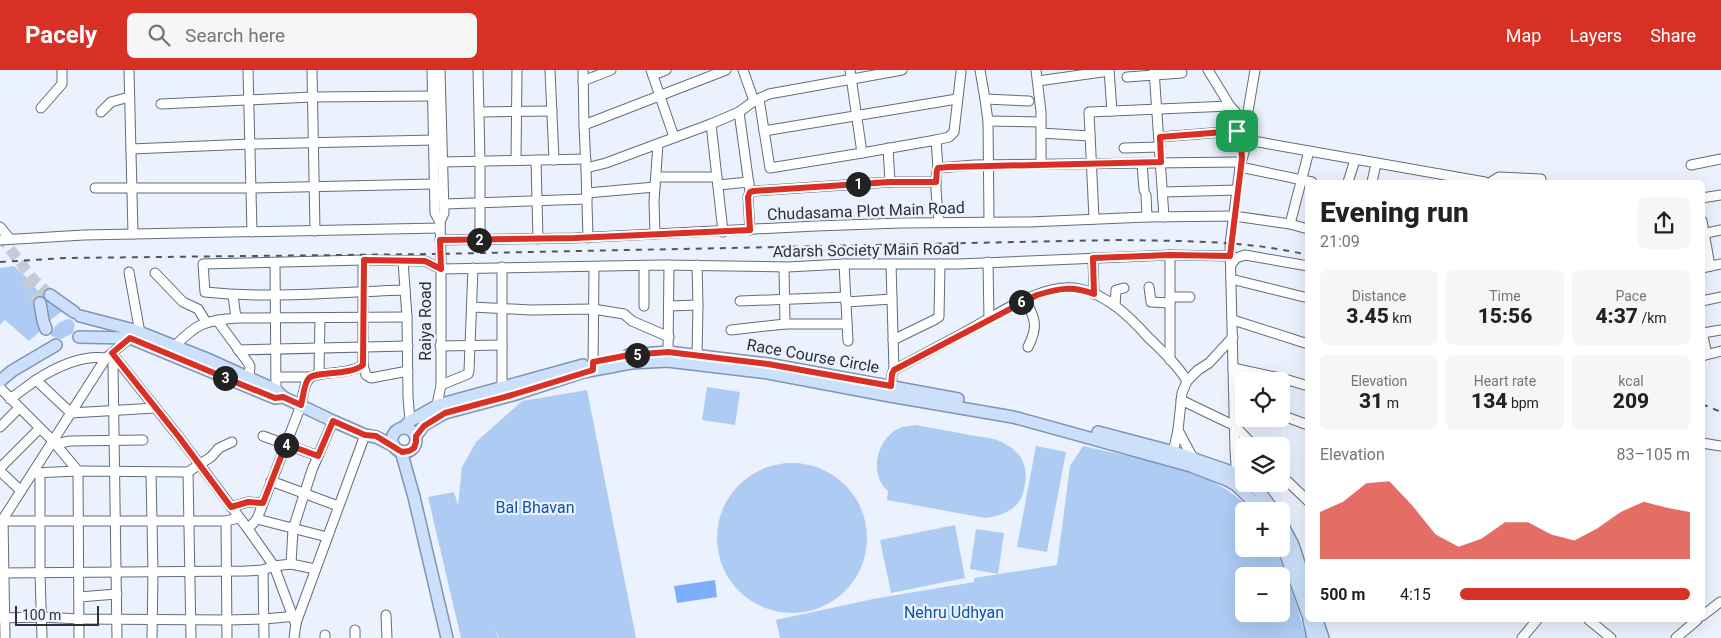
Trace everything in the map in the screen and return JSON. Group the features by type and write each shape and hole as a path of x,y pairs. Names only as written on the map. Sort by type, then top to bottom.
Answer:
{"main road":[{"path":"50,295 77,314 175,346 249,377 333,421 397,449 409,451 414,448 416,436 409,429 403,427 393,436 397,449 414,497 447,638"},
{"path":"40,303 46,329"},
{"path":"79,337 135,334 252,389 275,398 279,394"},
{"path":"0,381 12,371 56,345"},
{"name":"Race Course Circle","path":"416,436 424,426 445,413 520,393 629,355 668,352 768,364 891,391"},
{"name":"Race Course Circle","path":"370,436 403,427 438,405 549,373 593,366 667,361 768,373 1014,410 1182,460 1235,478"},
{"path":"1247,492 1255,502"},
{"path":"1260,492 1267,502"},
{"path":"1290,539 1305,582"},
{"path":"1287,557 1305,607"},
{"path":"1309,622 1313,638"},
{"path":"1318,622 1323,638"}],"street":[{"path":"41,108 62,84 62,70"},
{"path":"129,70 133,234"},
{"path":"248,70 252,232"},
{"path":"312,70 315,231"},
{"name":"Raiya Road","path":"432,70 435,213 440,225"},
{"name":"Raiya Road","path":"433,419 438,405 441,385 440,225 444,212 444,162 440,70"},
{"path":"478,70 480,112 480,240"},
{"path":"516,70 516,160"},
{"path":"550,70 554,160"},
{"path":"583,70 588,238"},
{"path":"583,81 611,70"},
{"path":"666,70 652,72 674,137"},
{"path":"584,125 726,70"},
{"path":"743,70 757,100 770,168 949,137 954,132 959,71 972,75"},
{"path":"850,70 862,153"},
{"path":"444,162 554,160 606,163 711,124 739,112 769,94 851,80 868,73 902,70"},
{"path":"980,70 988,121 989,222"},
{"path":"1036,70 1041,122 1041,164"},
{"path":"1038,82 1109,70 1112,111"},
{"path":"1208,70 1231,107 1243,131"},
{"path":"1216,82 1217,70"},
{"path":"1181,400 1235,426 1230,260 1243,131 1255,70"},
{"path":"1154,73 1163,192 1168,217"},
{"path":"1127,77 1154,73 1182,73"},
{"path":"161,104 312,97 432,96"},
{"path":"101,112 111,102 129,98"},
{"path":"764,131 957,99"},
{"path":"985,99 1029,101"},
{"path":"1094,219 1089,112 1158,108 1231,107"},
{"path":"480,112 552,111"},
{"path":"739,112 750,192 748,197 750,230"},
{"path":"988,121 1041,122"},
{"path":"711,124 724,232"},
{"path":"1160,137 1243,131 1309,152 1462,180"},
{"path":"1041,133 1090,136"},
{"path":"131,149 434,140"},
{"path":"936,140 938,168 936,182 939,222"},
{"path":"655,234 655,187 658,144"},
{"path":"1124,148 1160,147"},
{"path":"888,148 890,182"},
{"path":"1290,224 1309,152"},
{"path":"1692,165 1721,159"},
{"path":"536,160 538,239"},
{"path":"1349,180 1355,160"},
{"path":"938,168 989,165 1241,162 1305,180"},
{"path":"1142,163 1147,217"},
{"path":"1372,180 1376,164"},
{"path":"656,177 748,182"},
{"path":"1495,180 1499,178 1541,179"},
{"path":"750,192 890,182 936,182"},
{"path":"94,188 251,188 434,184"},
{"path":"444,204 537,202 655,187"},
{"path":"1163,192 1237,190"},
{"path":"1705,198 1721,195"},
{"name":"Chudasama Plot Main Road","path":"440,240 588,238 816,226 1182,216 1234,216 1290,224 1305,228"},
{"path":"0,227 5,239 133,234 315,231 440,225"},
{"path":"1705,234 1721,230"},
{"path":"1705,250 1706,267 1721,264"},
{"path":"1170,255 1170,360"},
{"name":"Adarsh Society Main Road","path":"441,269 669,265 784,267 844,264 940,264 1170,255 1196,255 1230,260"},
{"path":"1230,260 1245,256 1305,266"},
{"path":"1093,258 1094,294"},
{"path":"405,290 275,296 205,292 203,264 364,260 425,261 441,269"},
{"path":"364,260 363,365 366,375 371,378 408,371"},
{"path":"403,261 408,346 408,397 403,427"},
{"path":"988,262 989,319"},
{"path":"275,263 276,377 279,394"},
{"path":"844,264 848,340"},
{"path":"891,264 894,370 891,391"},
{"path":"893,340 939,317 940,264"},
{"path":"668,352 669,265"},
{"path":"697,265 697,355"},
{"path":"644,266 644,306"},
{"path":"502,267 502,388"},
{"path":"593,366 594,267"},
{"path":"784,267 785,324"},
{"path":"441,385 468,374 470,368 473,268"},
{"path":"5,638 2,618 2,521 21,491 36,473 71,413 111,357 135,334 129,272"},
{"path":"156,273 183,302 198,309 206,322"},
{"path":"1231,278 1305,297"},
{"path":"1149,287 1151,302 1190,297"},
{"path":"894,370 1025,300 1055,289 1078,288 1094,294 1115,306 1140,328 1183,374 1187,381"},
{"path":"1115,306 1116,290 1124,288"},
{"path":"232,295 236,318"},
{"path":"1705,300 1721,297"},
{"path":"740,301 892,299"},
{"path":"1025,300 1032,312 1036,326 1028,347"},
{"path":"669,306 698,305"},
{"path":"472,307 502,307 531,310 593,308 624,314 632,321 669,337"},
{"path":"175,346 187,333 206,322 217,320 236,318 407,317"},
{"path":"248,529 257,519 301,405 308,380 315,375 320,348 320,318"},
{"path":"217,320 250,367 249,377"},
{"path":"1233,320 1305,343"},
{"path":"731,330 785,324 847,324"},
{"path":"1705,333 1721,330"},
{"path":"1182,460 1178,430 1181,400 1187,381 1198,370 1209,363 1233,337"},
{"path":"440,346 502,345"},
{"path":"238,350 408,346"},
{"path":"1705,355 1721,351"},
{"path":"10,399 36,380 64,365 95,357 111,357 156,408 248,529 274,566 296,619"},
{"path":"111,357 113,364 114,410 117,638"},
{"path":"276,377 326,375 356,370 363,365"},
{"path":"1233,368 1305,385"},
{"path":"36,380 71,413 156,408"},
{"path":"0,388 54,443 78,471 79,638"},
{"path":"0,428 19,408"},
{"path":"1290,418 1305,424"},
{"path":"291,564 293,529 318,456 333,421"},
{"path":"1236,427 1245,437"},
{"path":"21,491 0,470 39,429"},
{"path":"1178,430 1182,460"},
{"path":"263,436 318,456"},
{"path":"294,638 296,619 338,506 370,436"},
{"path":"54,443 143,440"},
{"path":"36,473 78,471 188,472 211,457 219,448 232,442"},
{"path":"1705,443 1721,446"},
{"path":"151,472 152,638"},
{"path":"188,472 191,638"},
{"path":"36,473 40,521 42,638"},
{"path":"271,482 338,506"},
{"path":"1290,484 1305,499"},
{"path":"231,507 248,502 263,503"},
{"path":"2,521 151,522 226,521 239,518"},
{"path":"257,519 327,537"},
{"path":"226,521 227,638"},
{"path":"1,573 263,570 274,566 291,564 315,569"},
{"path":"263,570 264,638"},
{"path":"79,597 116,594"},
{"path":"1705,612 1720,602"},
{"path":"386,615 387,638"},
{"path":"2,618 296,619"},
{"path":"1522,638 1535,622"},
{"path":"1591,622 1611,638"},
{"path":"1676,638 1693,622"}],"green space":[{"path":"14,266 33,283 35,288 64,310 45,324 45,327 29,341 5,320 0,325 0,268"},
{"path":"69,319 75,325 73,333 61,339 51,336 57,324"},
{"path":"707,387 740,392 735,425 702,420"},
{"name":"Bal Bhavan","path":"587,390 636,638 499,638 494,628 498,638 461,638 428,497 454,492 458,505 462,467 476,442 522,401"},
{"path":"916,425 994,439 1010,446 1020,457 1025,470 1025,485 1021,499 1013,508 1003,514 985,518 887,500 888,491 878,475 878,456 881,447 892,433 902,427"},
{"path":"1036,446 1066,452 1047,552 1017,547"},
{"name":"Nehru Udhyan","path":"1083,446 1192,470 1227,490 1243,502 1235,502 1235,557 1280,557 1283,567 1235,567 1235,622 1290,622 1290,586 1306,638 780,638 776,620 873,599 974,582 974,578 1057,565 1070,466"},
{"path":"792,463 821,469 845,485 861,509 867,538 861,567 845,591 821,607 792,613 763,607 739,591 723,567 717,538 723,509 739,485 763,469"},
{"path":"955,525 965,578 891,593 880,540"},
{"path":"976,529 1004,533 998,574 970,569"}],"water":[{"path":"715,580 717,597 677,603 674,586"}],"tunnel":[{"path":"0,236 33,279 50,295"},
{"path":"26,279 40,303"}],"railway":[{"path":"0,262 64,258 435,254 1116,240 1236,244 1260,246 1305,254"},
{"path":"1705,405 1721,412"}],"route":[{"path":"1237,131 1240,136 1242,158 1230,256 1170,255 1093,258 1094,294 1078,288 1055,289 1037,295 894,370 891,386 768,364 697,355 668,352 629,355 593,362 593,370 445,413 424,426 416,436 414,448 409,451 402,452 376,436 365,435 333,421 318,456 286,444 263,503 240,503 231,507 179,437 112,353 130,338 275,398 283,397 301,405 310,377 319,374 326,375 356,370 363,365 364,260 425,261 441,269 440,240 575,238 750,230 748,197 750,192 754,191 890,182 936,182 938,168 974,165 1161,162 1160,137 1237,131"}]}
